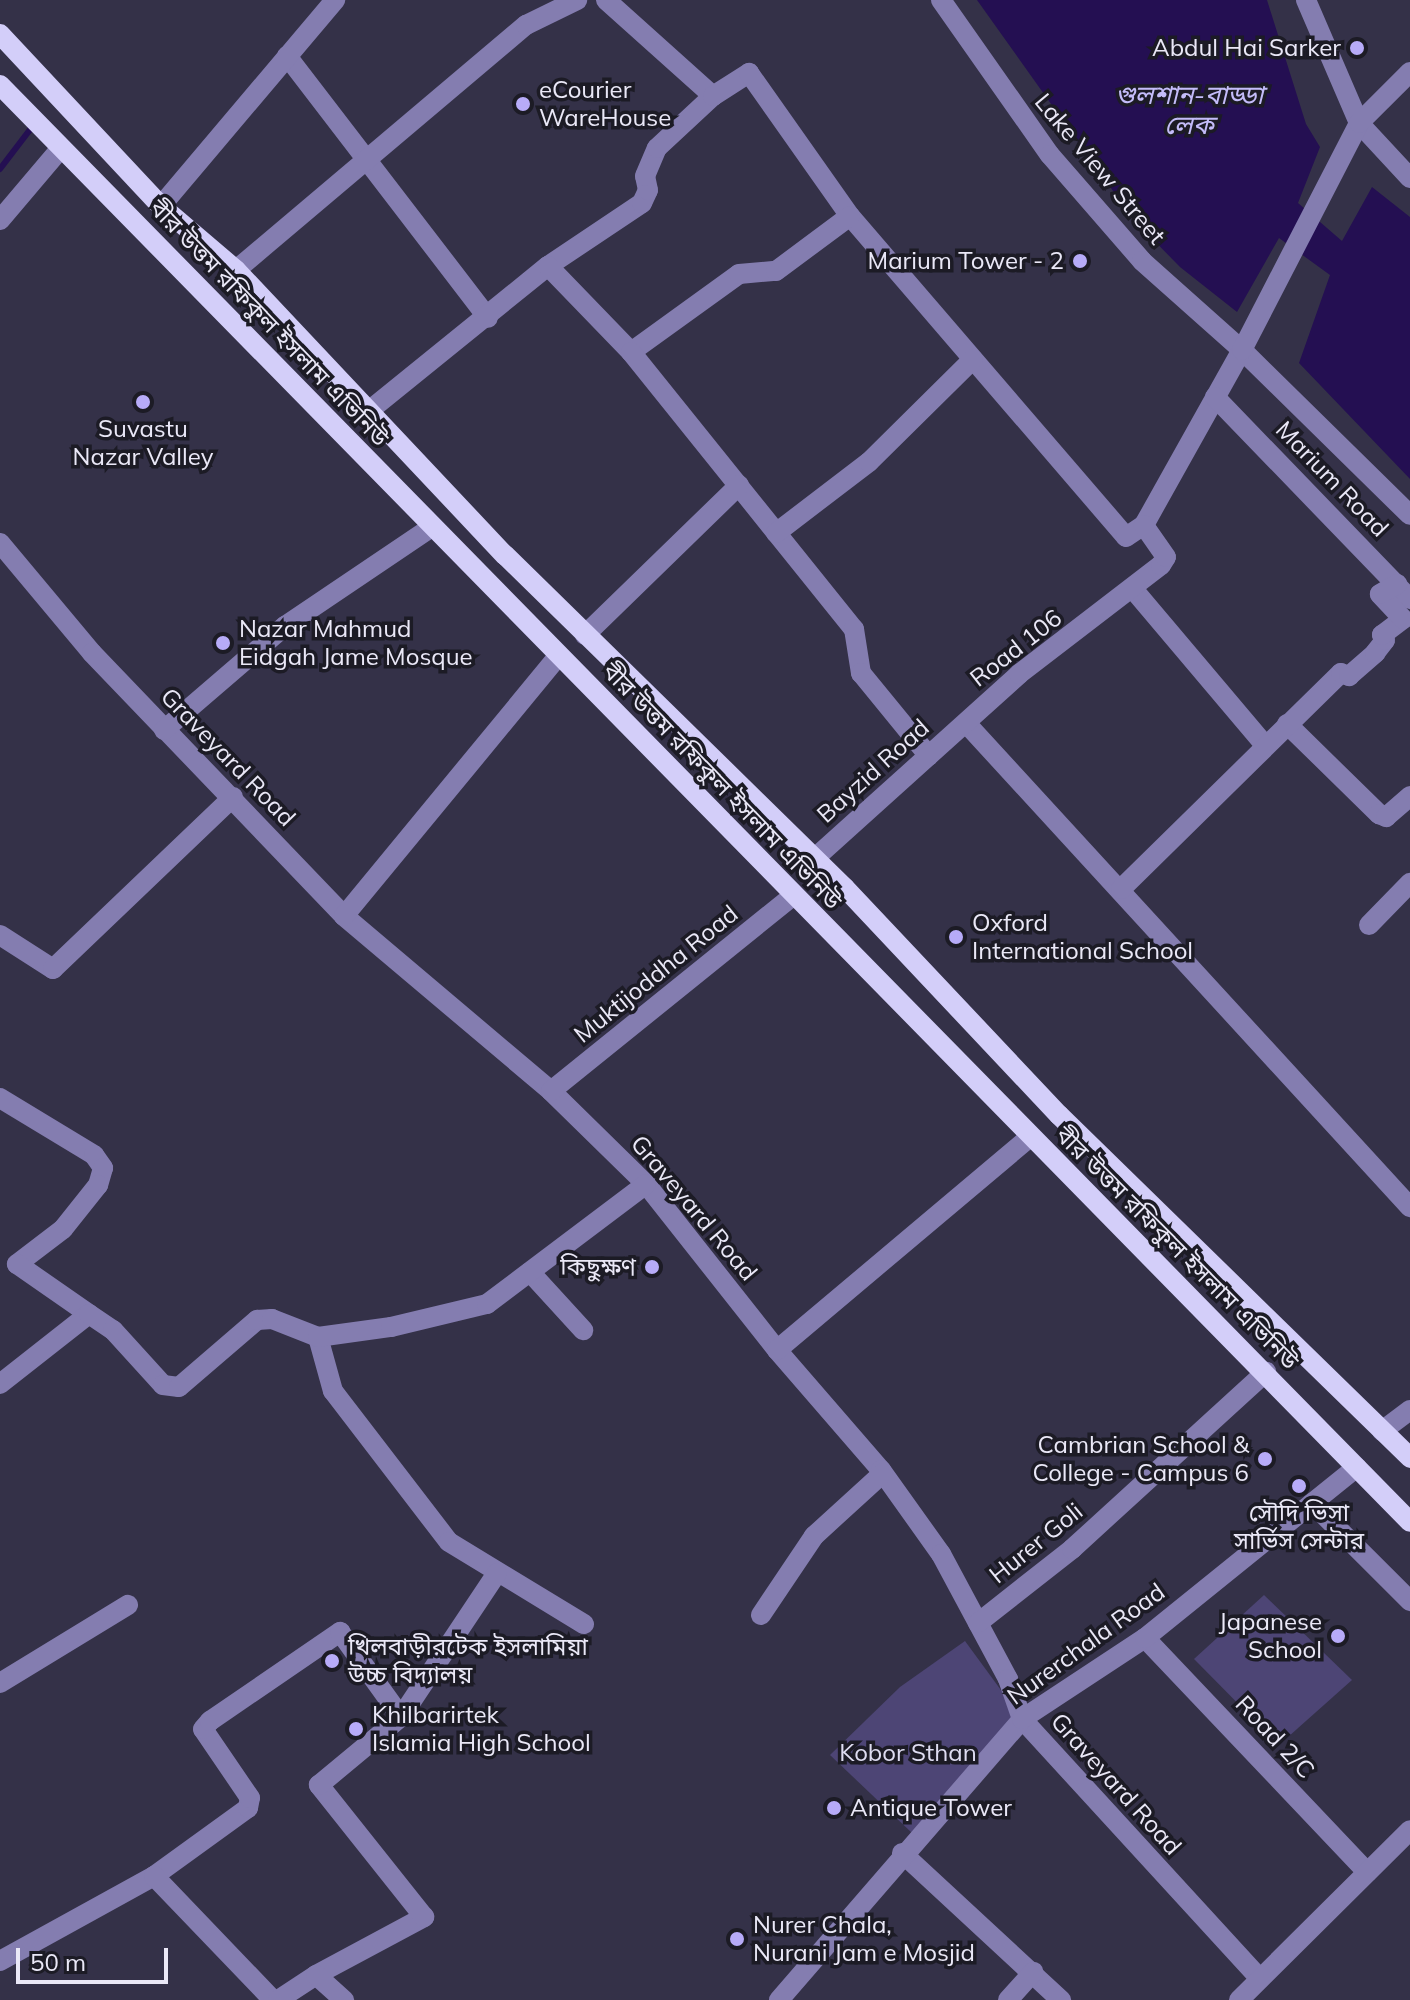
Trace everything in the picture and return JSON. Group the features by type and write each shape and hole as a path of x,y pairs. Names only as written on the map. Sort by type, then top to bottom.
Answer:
{"main road":[{"name":"বীর উত্তম রফিকুল ইসলাম এভিনিউ","path":"0,34 161,206 236,270 585,635 815,858 1059,1115 1410,1458"},
{"name":"বীর উত্তম রফিকুল ইসলাম এভিনিউ","path":"0,85 1029,1138 1266,1372 1410,1522"}],"street":[{"path":"161,206 335,0"},
{"path":"236,270 526,25 577,0"},
{"path":"606,0 713,96"},
{"name":"Lake View Street","path":"941,0 1050,155 1142,261 1242,350 1410,515"},
{"path":"1306,0 1359,123 1410,178"},
{"path":"287,56 488,318"},
{"path":"370,410 488,318 548,266 642,203 648,190 645,176 657,148 713,96 749,73 850,216 1122,536 1144,525 1289,263 1359,123 1410,72"},
{"path":"0,220 61,148"},
{"path":"631,352 739,274 776,271 850,216"},
{"path":"548,266 631,352 854,629 861,673 929,756"},
{"path":"776,533 869,462 973,359"},
{"name":"Marium Road","path":"1215,397 1404,591"},
{"path":"585,635 739,485"},
{"name":"Road 106","path":"1144,525 1166,557 1133,589 1019,674 966,723 1409,1204"},
{"path":"164,730 285,626 432,527"},
{"name":"Graveyard Road","path":"0,543 164,730 233,797 344,916 551,1091 646,1184 777,1350 883,1473 941,1554 978,1623 1022,1719 1260,1979"},
{"path":"1133,589 1265,745"},
{"path":"1121,889 1341,673 1349,676 1375,653 1385,640 1382,635 1403,619 1380,594 1404,591"},
{"path":"344,916 558,656"},
{"name":"Bayzid Road","path":"815,858 966,723"},
{"path":"1287,724 1379,814 1386,817 1410,796"},
{"path":"0,935 53,969 233,797"},
{"path":"1369,925 1410,883"},
{"name":"Muktijoddha Road","path":"551,1091 793,896"},
{"path":"0,1098 94,1155 103,1168 98,1185 63,1229 17,1264 113,1330 163,1385 179,1387 257,1320 272,1319 318,1337 391,1327 487,1304 646,1184"},
{"path":"777,1350 1029,1138"},
{"path":"530,1272 583,1330"},
{"path":"0,1384 89,1314"},
{"path":"318,1337 333,1391 449,1542 584,1624"},
{"name":"Hurer Goli","path":"978,1623 1072,1549 1266,1372"},
{"path":"1382,1431 1410,1410"},
{"name":"Nurerchala Road","path":"779,2000 902,1853 1022,1719 1145,1638 1357,1467"},
{"path":"761,1615 814,1536 883,1473"},
{"path":"1312,1503 1410,1601"},
{"path":"154,1876 275,2000 424,1917 319,1785 401,1717 497,1573"},
{"path":"0,1683 128,1605"},
{"path":"0,1961 154,1876 248,1808 250,1798 203,1729 340,1632 401,1717"},
{"name":"Road 2/C","path":"1145,1638 1367,1872"},
{"path":"1239,2000 1410,1830"},
{"path":"902,1853 1061,2000"},
{"path":"1008,2000 1033,1972"},
{"path":"316,1975 344,2000"}],"green space":[{"path":"1264,1595 1352,1680 1279,1745 1194,1659"},
{"name":"Kobor Sthan","path":"965,1641 1017,1712 912,1833 830,1755 900,1687"}],"water":[{"name":"গুলশান-বাড্ডা লেক","path":"977,0 1267,0 1306,124 1320,147 1298,203 1342,241 1372,187 1410,217 1410,479 1299,363 1330,275 1279,238 1237,312 1180,267 1133,219"}],"waterway":[{"path":"0,169 32,127"}],"place":[{"name":"Abdul Hai Sarker","path":"1357,48"},
{"name":"eCourier WareHouse","path":"523,104"},
{"name":"Marium Tower - 2","path":"1080,261"},
{"name":"Suvastu Nazar Valley","path":"143,402"},
{"name":"Nazar Mahmud Eidgah Jame Mosque","path":"223,643"},
{"name":"Oxford International School","path":"956,937"},
{"name":"কিছুক্ষণ","path":"652,1267"},
{"name":"Cambrian School & College - Campus 6","path":"1265,1459"},
{"name":"সৌদি ভিসা সার্ভিস সেন্টার","path":"1299,1486"},
{"name":"Japanese School","path":"1338,1636"},
{"name":"খিলবাড়ীরটেক ইসলামিয়া উচ্চ বিদ্যালয়","path":"332,1661"},
{"name":"Khilbarirtek Islamia High School","path":"356,1729"},
{"name":"Antique Tower","path":"834,1808"},
{"name":"Nurer Chala, Nurani Jam e Mosjid","path":"737,1939"}]}
